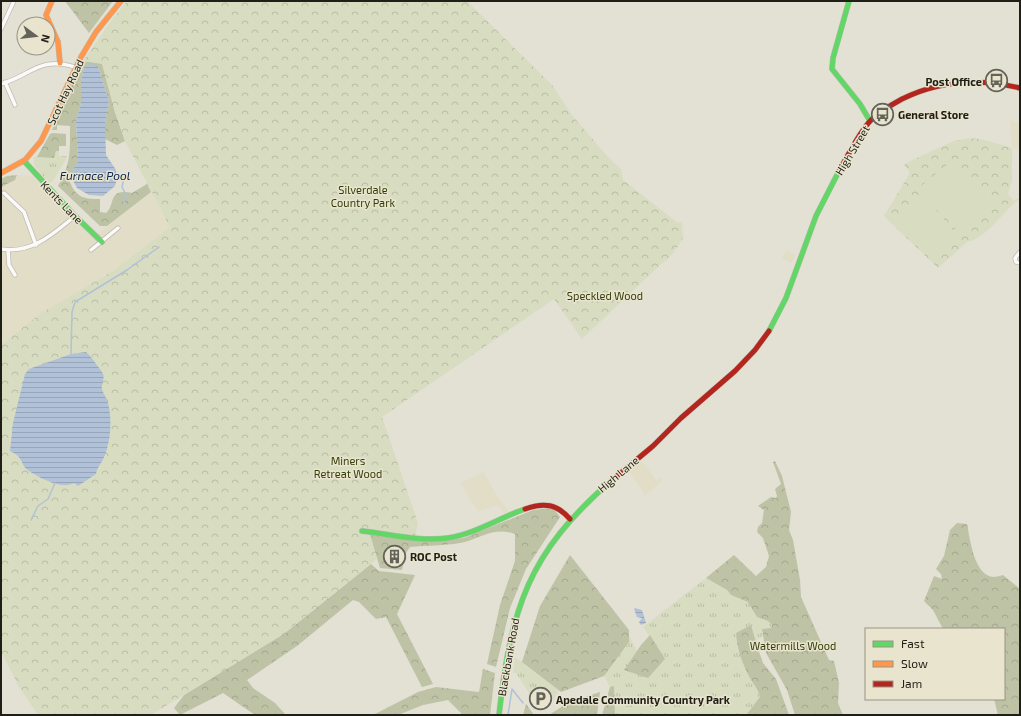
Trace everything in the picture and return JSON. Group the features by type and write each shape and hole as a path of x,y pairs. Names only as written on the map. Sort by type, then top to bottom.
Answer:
{"main road":[{"path":"52,1 46,15 58,42 60,63"},
{"name":"Scot Hay Road","path":"1,174 24,161 36,150 44,138 75,67 99,27 121,1"},
{"path":"849,1 833,58 832,69 860,104 870,121"},
{"name":"High Street","path":"799,260 823,200 870,121 884,110 902,100 946,84 973,81 1020,88"},
{"name":"Kents Lane","path":"24,161 75,216 102,242"},
{"name":"High Lane","path":"570,519 605,485 654,444 680,419 731,375 755,350 776,319 799,260"},
{"path":"362,531 422,539 448,538 463,535 531,508 546,504 558,507 570,519"},
{"name":"Blackbank Road","path":"499,715 508,650 521,600 545,551 570,519"}],"street":[{"path":"1,29 14,1"},
{"path":"15,106 3,83 39,65 60,63 75,67"},
{"path":"4,193 24,212 36,245"},
{"path":"1,249 24,249 36,245 50,238 75,216"},
{"path":"92,250 118,228"},
{"path":"8,250 9,265 15,274"},
{"path":"1020,252 1015,258 1016,262 1020,263"}],"shaded area":[{"path":"1010,120 1020,124 1020,149 1012,148"},
{"path":"17,175 33,176 93,238 151,192 170,227 113,271 40,314 1,345 1,187 17,178"},
{"path":"786,250 796,255 791,263 782,258"},
{"path":"640,459 657,481 661,478 663,480 645,495 628,470"},
{"path":"484,472 494,491 510,514 505,515 498,505 478,511 460,483"}],"green space":[{"path":"65,1 113,1 89,33"},
{"name":"Silverdale Country Park","path":"127,1 467,1 553,86 571,114 608,157 621,169 623,180 678,223 682,222 683,238 668,259 582,339 554,299 382,417 418,523 415,536 383,533 370,535 377,559 282,635 151,715 38,715 19,687 1,651 1,345 41,313 113,271 170,227 125,141 115,112 102,64 83,61"},
{"path":"83,61 102,63 115,112 125,141 117,145 105,139 105,123 109,101 98,67 84,67 81,80 81,103 76,121 78,162 69,179 71,185 80,196 100,199 100,212 106,213 111,206 113,198 119,193 132,193 147,184 151,192 107,226 100,226 58,186 68,164 70,126 57,125 57,130 52,130 67,92"},
{"path":"50,134 66,134 66,146 59,146 59,151 56,151 54,158 37,157"},
{"path":"970,138 985,140 1012,148 1012,180 1008,194 1014,201 1020,197 1020,199 982,235 967,242 938,268 884,216 910,173 904,164 954,141"},
{"path":"56,151 59,151 59,156 67,156 53,181 49,183 34,165 34,157 56,154"},
{"path":"954,159 992,206 959,233 921,186"},
{"path":"17,175 15,180 1,187 1,179 7,176"},
{"path":"923,194 956,234 930,256 897,216"},
{"name":"Watermills Wood","path":"775,461 782,476 791,512 789,530 793,540 800,580 801,597 829,660 834,661 839,683 838,703 843,715 795,715 787,690 766,653 762,629 771,628 772,625 768,621 757,617 748,602 731,595 727,590 706,578 734,555 756,576 766,567 769,556 763,538 757,532 758,527 762,523 764,510 758,506 771,497 776,498 777,496 775,489 781,484 773,462"},
{"path":"553,508 560,517 526,569 510,608 496,667 487,664 500,605 515,561 515,534 500,531 460,543 410,547 406,553 402,570 380,568 370,535 373,534 408,540 437,541 464,538 533,510"},
{"path":"957,523 967,524 974,555 981,570 987,575 993,577 1003,575 1020,589 1020,715 998,715 994,700 1005,700 1005,628 942,628 933,610 924,601 934,576 942,579 941,574 936,569 944,556 950,530"},
{"path":"570,555 629,630 629,642 604,676 561,692 522,662 540,606"},
{"path":"371,564 379,571 415,575 397,614 433,684 422,687 386,617 376,619 359,602 353,600 297,646 247,680 253,688 275,703 286,715 255,715 223,693 180,715 174,708 184,695 285,633"},
{"path":"706,578 727,590 731,595 748,602 772,625 771,628 762,629 763,636 756,641 751,625 736,633 737,645 742,662 760,698 746,715 615,715 614,686 610,687 604,676 629,642 629,635 637,651 624,670 665,659 643,627"},
{"path":"751,625 763,663 776,679 789,715 746,715 760,697 742,661 737,645 736,633"},
{"path":"650,635 665,659 648,678 624,670 641,645"},
{"path":"515,658 558,690 554,700 543,686 531,696 516,673 513,673"},
{"path":"483,669 495,673 490,715 463,715 448,700 423,705 398,715 373,715 418,692 436,687 479,692"},
{"path":"614,686 615,715 602,715 610,687"},
{"path":"600,692 597,715 549,715 569,702"},
{"path":"526,704 534,715 523,715"}],"water":[{"name":"Furnace Pool","path":"92,64 98,67 109,101 105,123 106,155 116,170 117,179 115,186 103,196 89,195 77,188 72,179 71,173 78,162 76,121 81,103 81,80 84,67"},
{"path":"86,352 103,374 104,378 102,389 107,401 110,415 110,434 108,446 96,474 78,486 74,483 69,485 57,484 45,480 26,469 20,458 10,451 13,423 25,374 29,369 71,354"},
{"path":"635,608 642,610 646,623 641,625 639,622 642,618 637,617"}],"waterway":[{"path":"123,175 124,178 122,187 126,195 123,205"},
{"path":"71,354 72,312 75,302 127,270 159,247"},
{"path":"31,520 38,506 48,499 55,483"},
{"path":"508,715 512,689 523,703"}],"traffic: fast":[{"path":"849,1 833,58 832,69 860,104 870,121"},
{"path":"24,161 75,216 102,242"},
{"path":"769,331 786,298 816,216 839,171"},
{"path":"499,715 510,643 518,613 528,585 542,558 560,533 583,507 611,481"},
{"path":"362,531 427,539 448,538 468,533 525,509"}],"traffic: slow":[{"path":"52,1 46,15 58,42 60,63"},
{"path":"1,173 25,160 41,141 81,57 96,32 121,1"}],"traffic: jam":[{"path":"839,171 858,138 871,120 882,111 902,99 931,88 960,83 990,83 1020,88"},
{"path":"611,481 653,446 681,418 735,371 755,350 769,331"},
{"path":"525,509 544,505 555,507 570,519"}],"place":[{"name":"Post Office","path":"997,81"},
{"name":"General Store","path":"882,114"},
{"name":"ROC Post","path":"394,556"},
{"name":"Apedale Community Country Park","path":"541,699"}],"park label":[{"name":"Speckled Wood","path":"605,295"},
{"name":"Miners Retreat Wood","path":"348,466"}]}
